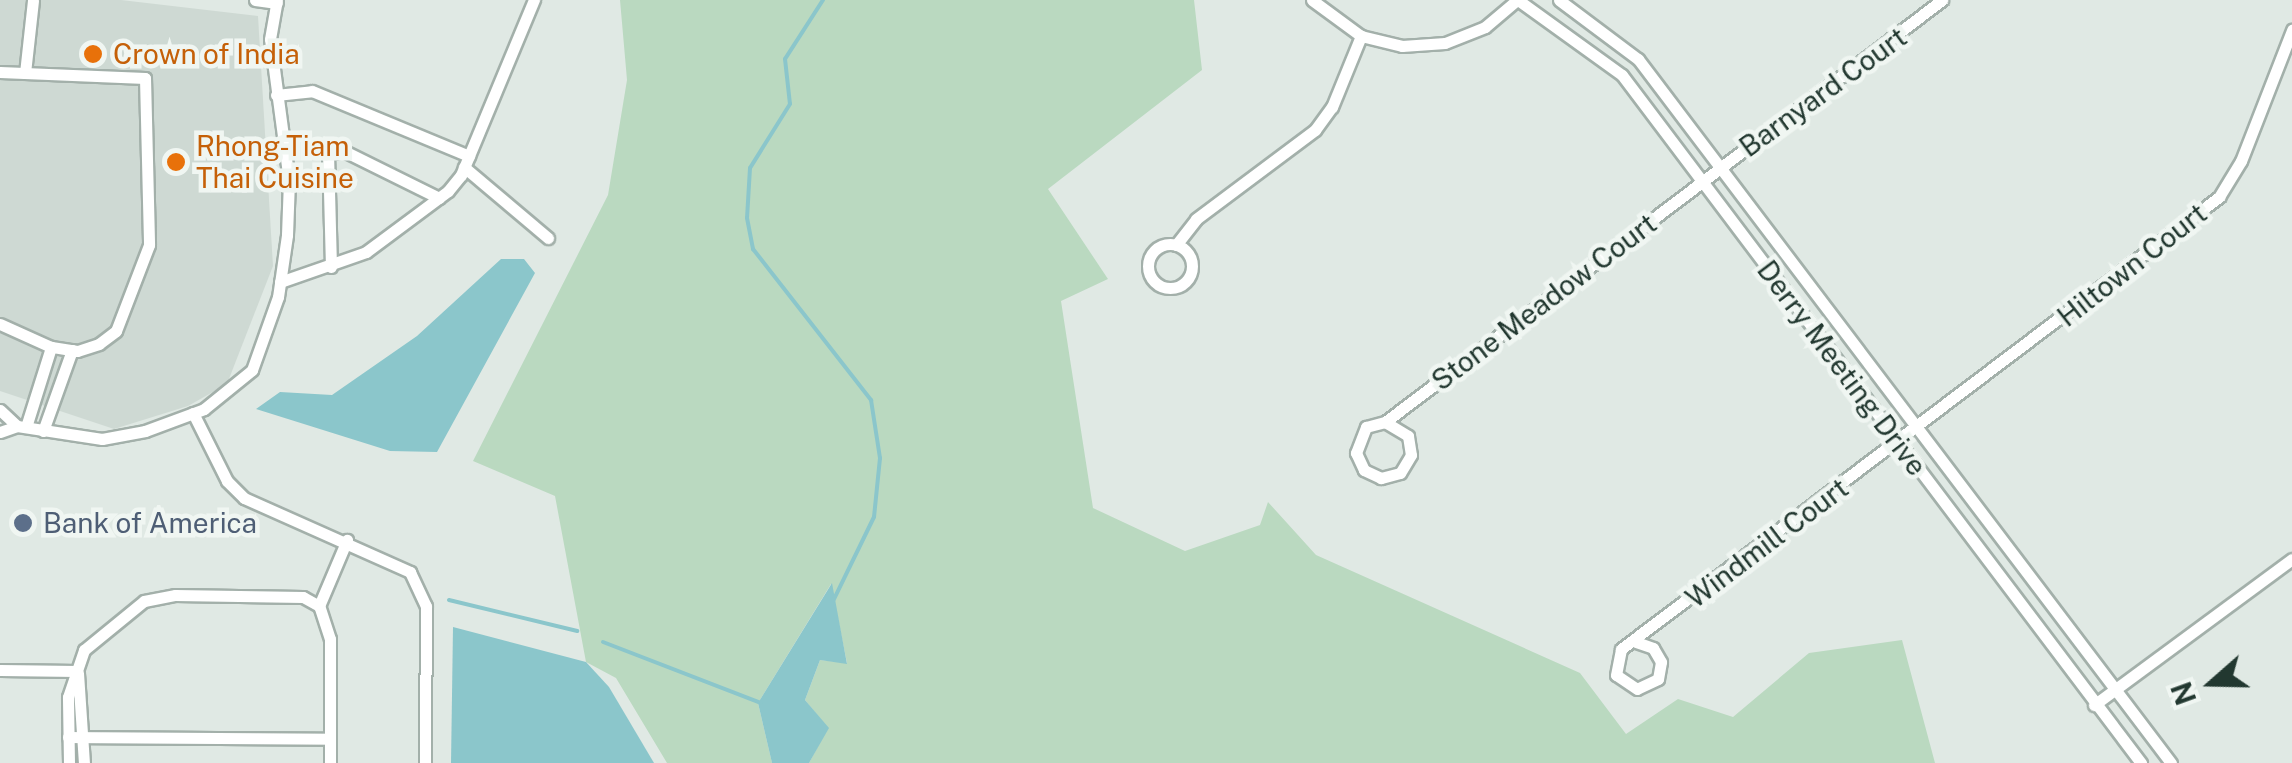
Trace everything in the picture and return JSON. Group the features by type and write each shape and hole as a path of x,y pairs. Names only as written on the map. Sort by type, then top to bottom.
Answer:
{"street":[{"path":"24,73 33,0"},
{"path":"0,410 21,426 102,439 193,413 252,370 280,282 288,181 270,39 277,1 256,0"},
{"path":"280,282 366,252 439,198 466,162 534,0"},
{"path":"1312,0 1361,36 1402,46 1445,43 1484,27 1517,0"},
{"name":"Derry Meeting Drive","path":"1517,0 1622,74 2141,763"},
{"name":"Derry Meeting Drive","path":"1559,0 1638,59 2112,692 2171,763"},
{"name":"Barnyard Court","path":"1702,182 1942,0"},
{"name":"Hiltown Court","path":"1898,443 2219,197 2241,161 2292,30"},
{"path":"1176,245 1196,219 1315,130 1332,107 1361,36"},
{"path":"0,72 145,78 149,245 116,331 99,344 72,350 51,347 0,324"},
{"path":"276,95 312,91 466,162 548,238"},
{"path":"331,267 328,154 344,151 439,198"},
{"name":"Stone Meadow Court","path":"1385,422 1408,436 1412,455 1400,474 1381,478 1364,470 1356,453 1366,428 1385,422 1702,182"},
{"path":"21,426 51,347"},
{"path":"42,431 72,350"},
{"path":"193,413 228,482 244,498 347,540 410,572 426,606 425,763"},
{"path":"0,432 21,426"},
{"name":"Windmill Court","path":"1636,642 1654,648 1661,662 1658,678 1637,689 1620,682 1614,667 1622,649 1898,443"},
{"path":"319,606 347,540"},
{"path":"2094,705 2292,559"},
{"path":"69,763 68,697 84,650 98,634 144,601 175,595 303,597 319,606 330,638 330,763"},
{"path":"0,670 77,671"},
{"path":"77,671 84,763"},
{"path":"68,737 329,740"}],"shaded area":[{"path":"0,0 121,0 258,16 273,266 227,384 188,406 114,429 0,391"}],"green space":[{"path":"620,0 1194,0 1202,70 1048,189 1108,279 1061,301 1093,508 1185,551 1260,525 1268,502 1316,555 1580,673 1626,734 1678,699 1733,717 1809,653 1902,640 1935,763 809,763 828,728 805,700 820,660 847,663 831,584 758,703 772,763 667,763 616,678 586,662 555,496 473,461 608,195 627,80"}],"water":[{"path":"501,259 524,259 535,273 437,452 390,451 256,409 280,392 332,395 417,336"},
{"path":"832,583 847,664 820,660 805,700 829,728 809,763 772,763 758,703"},
{"path":"453,627 586,662 609,687 654,763 451,763"}],"waterway":[{"path":"823,0 785,59 790,104 750,168 747,218 753,249 871,400 880,458 874,517 833,601"},
{"path":"449,600 577,631"},
{"path":"603,642 761,703"}],"place":[{"name":"Crown of India","path":"93,54"},
{"name":"Rhong-Tiam Thai Cuisine","path":"176,162"},
{"name":"Bank of America","path":"23,523"}]}
